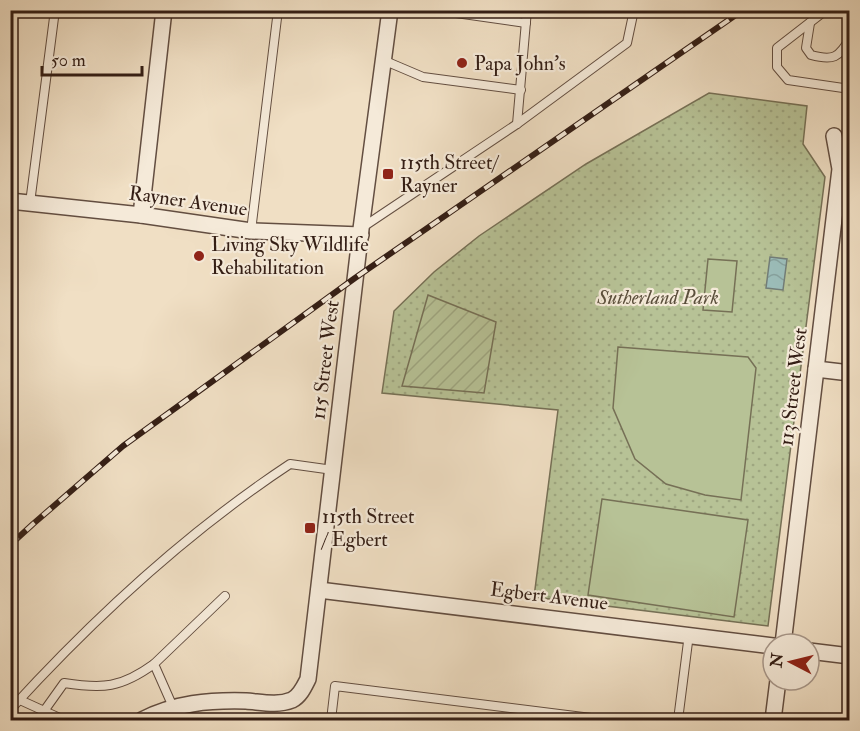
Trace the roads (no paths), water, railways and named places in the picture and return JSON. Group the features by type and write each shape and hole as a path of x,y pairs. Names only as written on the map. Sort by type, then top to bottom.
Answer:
{"street":[{"path":"141,215 164,10"},
{"name":"115 Street West","path":"174,714 214,700 277,704 293,700 303,691 308,679 390,10"},
{"name":"113 Street West","path":"784,632 840,169 834,136"},
{"name":"Rayner Avenue","path":"10,201 141,215 251,231 361,232"},
{"path":"816,369 849,373"},
{"name":"Egbert Avenue","path":"319,590 761,644"},
{"path":"821,652 849,656"},
{"path":"773,720 776,692"},
{"path":"142,720 174,714"}],"lane":[{"path":"30,203 55,10"},
{"path":"251,231 278,10"},
{"path":"435,10 526,23"},
{"path":"517,124 527,10"},
{"path":"361,232 517,124 627,43 634,10"},
{"path":"826,10 777,48 777,67 788,80 849,89"},
{"path":"810,23 806,48 811,54 834,57 843,51 849,38"},
{"path":"383,60 423,77 521,90"},
{"path":"10,710 78,639 154,570 233,504 290,464 333,470"},
{"path":"44,711 64,683 95,688 134,679 154,664 225,596"},
{"path":"678,720 688,634"},
{"path":"154,664 174,714"},
{"path":"331,720 335,686 607,720"},
{"path":"20,700 64,720"}],"water":[{"path":"770,257 787,259 783,290 766,288"}],"railway":[{"path":"10,545 123,446 355,278 743,10"}],"place":[{"name":"Papa John's","path":"462,63"},
{"name":"115th Street/ Rayner","path":"388,174"},
{"name":"Living Sky Wildlife Rehabilitation","path":"199,256"},
{"name":"115th Street / Egbert","path":"310,528"}],"park label":[{"name":"Sutherland Park","path":"658,297"}]}
